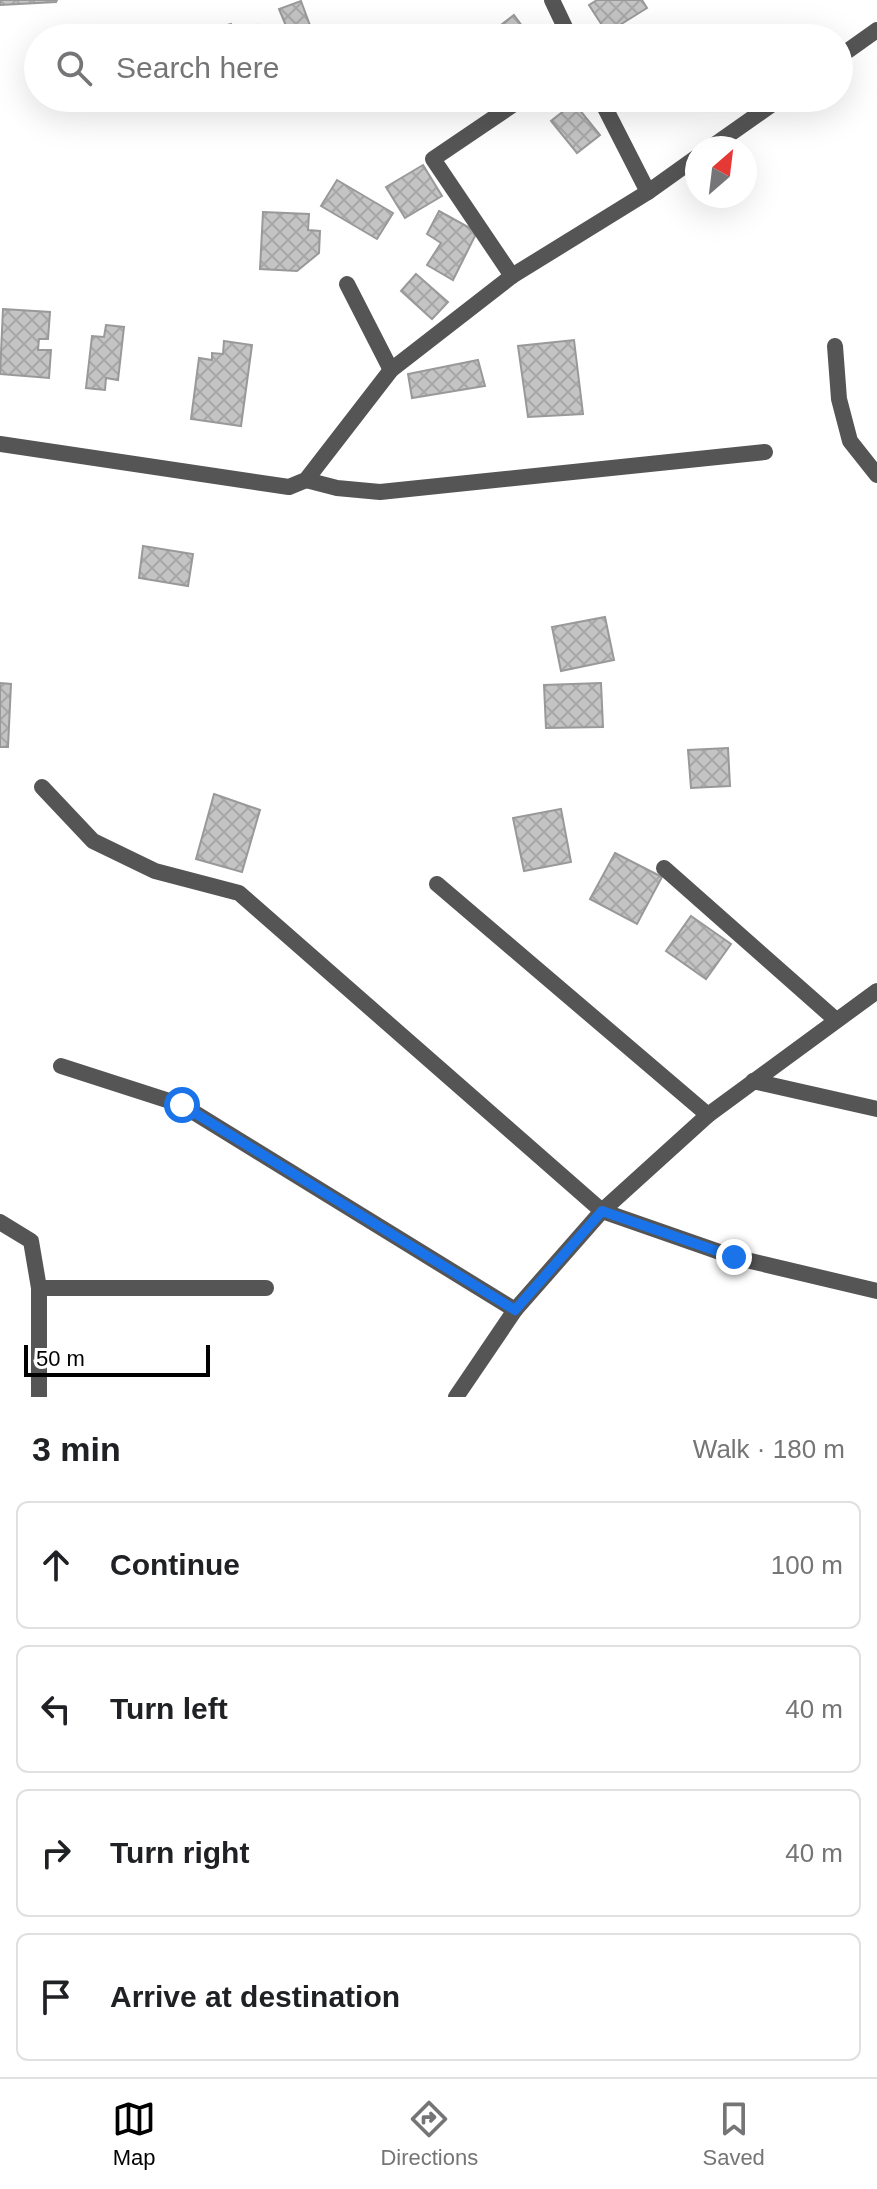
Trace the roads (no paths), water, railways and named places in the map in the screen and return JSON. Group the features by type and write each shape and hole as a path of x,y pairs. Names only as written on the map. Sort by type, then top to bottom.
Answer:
{"street":[{"path":"552,0 563,24"},
{"path":"853,47 877,30"},
{"path":"502,112 433,159 512,276"},
{"path":"607,112 648,192"},
{"path":"727,136 761,112"},
{"path":"0,444 289,487 306,480 391,370 512,276 685,166"},
{"path":"347,284 391,370"},
{"path":"835,346 839,399 850,441 877,475"},
{"path":"306,480 337,488 380,492 765,452"},
{"path":"42,787 93,841 155,871 239,893 602,1211 734,1257 877,1291"},
{"path":"664,868 836,1020"},
{"path":"437,884 708,1115"},
{"path":"456,1397 515,1310 602,1211 708,1115 877,991"},
{"path":"61,1066 182,1105 515,1310"},
{"path":"753,1081 877,1109"},
{"path":"0,1222 31,1241 39,1288 39,1397"},
{"path":"39,1288 266,1288"}]}
